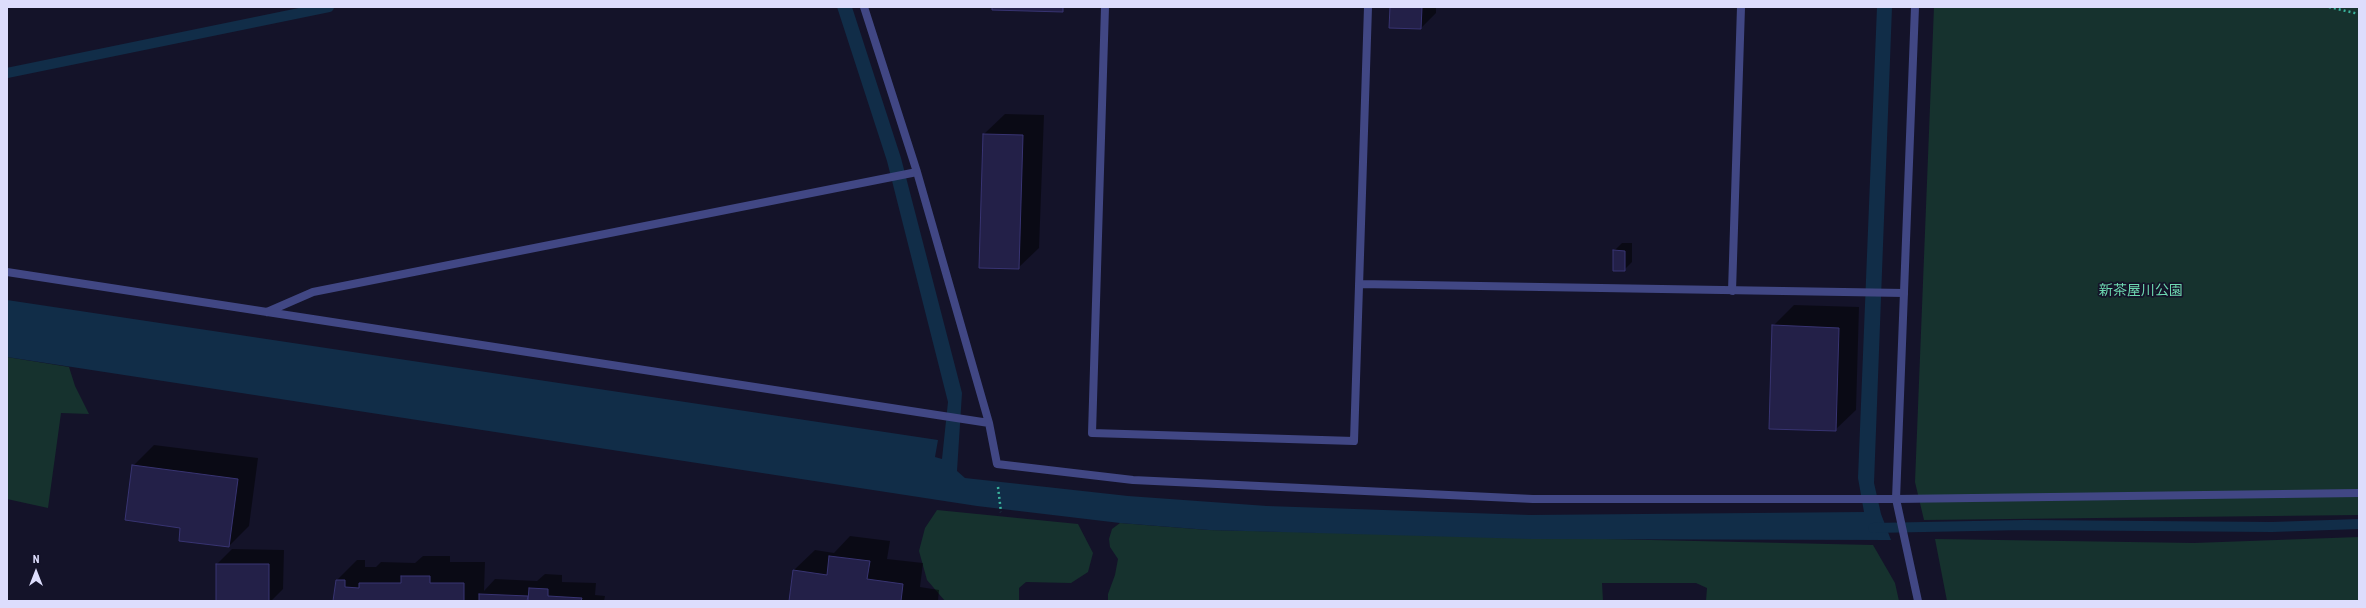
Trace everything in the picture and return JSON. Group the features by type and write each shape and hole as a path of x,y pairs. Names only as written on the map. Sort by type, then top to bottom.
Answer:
{"street":[{"path":"864,7 917,172 989,423 997,464 1133,480 1533,499 1896,499 2359,493"},
{"path":"1105,7 1092,433 1354,441 1368,7"},
{"path":"1732,291 1741,7"},
{"path":"1915,7 1896,499 1918,601"},
{"path":"266,312 313,292 917,172"},
{"path":"7,272 989,423"},
{"path":"1359,284 1904,293"}],"path":[{"path":"2329,7 2359,14"},
{"path":"998,484 1000,512"}],"green space":[{"name":"新茶屋川公園","path":"1934,7 2359,7 2359,515 1924,520 1915,482"},
{"path":"7,357 69,367 75,386 89,414 61,413 48,508 7,499"},
{"path":"937,510 1078,524 1093,553 1088,572 1071,583 1026,582 1019,588 1019,601 945,601 927,580 919,551 925,528"},
{"path":"1120,523 1209,530 1873,545 1895,583 1899,601 1706,601 1707,588 1696,583 1602,583 1603,601 1108,601 1108,594 1115,575 1118,559 1110,547 1109,539 1112,529"},
{"path":"2359,537 2359,601 1947,601 1935,539 2194,543"}],"water":[{"path":"837,7 852,7 901,158 962,393 957,471 965,478 1128,496 1267,506 1530,515 1864,512 1858,478 1877,7 1892,7 1874,483 1881,514 1891,540 1531,539 1209,530 1120,523 977,506 7,357 7,300 938,440 935,457 942,459 948,402 887,161"}],"building":[{"path":"992,7 1063,7 1063,12 992,10"},
{"path":"1390,7 1422,7 1421,29 1389,28"},
{"path":"983,134 1023,135 1019,269 979,268"},
{"path":"1613,250 1625,251 1625,271 1613,271"},
{"path":"1772,325 1839,328 1836,431 1769,429"},
{"path":"132,465 238,479 229,547 179,541 180,528 125,520"},
{"path":"829,556 870,561 867,579 903,584 901,601 789,601 793,570 827,575"},
{"path":"216,564 269,564 269,601 216,601"},
{"path":"401,576 430,576 430,583 464,583 464,601 333,601 336,580 345,580 345,587 359,588 359,583 401,583"},
{"path":"529,588 548,589 548,596 582,598 581,601 528,601"},
{"path":"479,594 528,596 527,601 479,601"}],"waterway":[{"path":"7,73 329,7"},
{"path":"1873,528 2025,525 2272,527 2359,524"}]}
